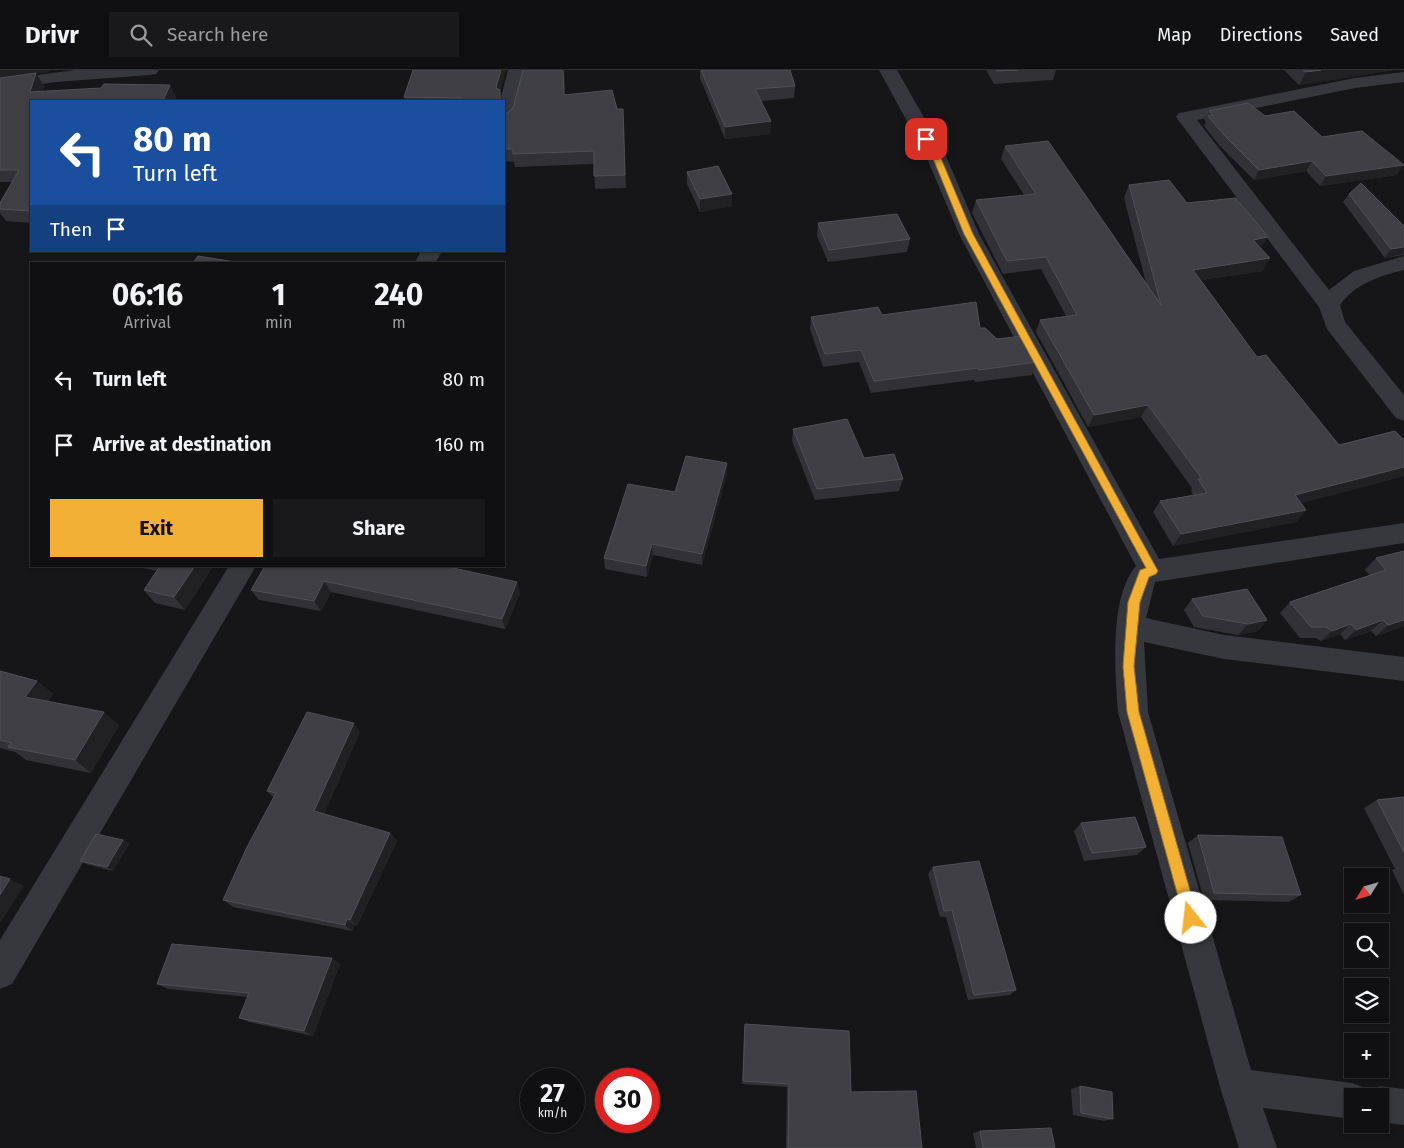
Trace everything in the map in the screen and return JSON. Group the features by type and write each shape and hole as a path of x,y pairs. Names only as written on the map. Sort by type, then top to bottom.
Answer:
{"street":[{"path":"0,85 48,77 150,70"},
{"path":"505,116 517,70"},
{"path":"888,70 936,156 969,234 1152,571"},
{"path":"1404,77 1355,83 1185,117 1329,305 1335,324 1404,412"},
{"path":"1329,305 1337,292 1354,279 1382,268 1404,263"},
{"path":"1258,1148 1238,1087 1133,712 1128,666 1134,602 1144,574 1152,571 1404,533"},
{"path":"0,972 242,567"},
{"path":"1131,627 1224,647 1404,669"},
{"path":"1238,1087 1344,1100"},
{"path":"1389,1105 1404,1107"}],"building":[{"path":"413,70 501,70 496,88 500,90 500,100 404,97"},
{"path":"523,70 563,70 564,95 612,90 617,109 623,109 625,175 594,176 594,151 513,154 513,149 505,149 505,114 513,108"},
{"path":"701,70 790,70 795,86 755,89 771,121 725,127"},
{"path":"1303,70 1321,70 1306,72"},
{"path":"36,73 30,92 101,88 104,84 170,85 163,100 30,100 30,211 0,209 0,203 19,170 0,170 0,78"},
{"path":"1248,103 1265,116 1294,111 1322,137 1362,131 1404,165 1326,176 1312,161 1259,170 1208,116 1213,115 1209,111"},
{"path":"1048,141 1161,305 1129,185 1169,180 1187,203 1236,198 1268,237 1253,240 1270,258 1193,270 1257,357 1266,355 1339,445 1395,431 1404,440 1404,467 1295,495 1306,510 1181,534 1160,501 1207,493 1198,479 1202,479 1148,405 1094,415 1040,320 1077,315 1046,257 1007,261 976,200 1036,194 1005,146"},
{"path":"718,166 732,194 700,199 687,172"},
{"path":"1361,183 1404,226 1404,247 1391,249 1349,194"},
{"path":"897,214 910,239 829,250 818,223"},
{"path":"198,256 236,262 194,262"},
{"path":"976,302 980,328 985,328 997,339 1022,336 1037,362 874,381 861,350 825,354 811,317 878,307 882,315"},
{"path":"847,419 864,458 894,454 903,479 817,489 793,429"},
{"path":"686,456 727,463 702,554 652,544 646,566 604,558 628,484 675,492"},
{"path":"1404,551 1404,620 1388,625 1383,620 1356,630 1351,624 1332,631 1326,627 1311,627 1290,602 1386,570 1376,558"},
{"path":"159,567 194,567 174,597 144,590"},
{"path":"264,567 449,567 517,582 502,619 324,581 314,601 251,590"},
{"path":"1247,589 1267,620 1248,624 1203,616 1192,599"},
{"path":"0,671 37,681 25,697 104,712 75,760 8,747 11,743 0,740"},
{"path":"307,712 354,723 314,811 390,833 350,920 347,919 345,925 223,900 247,847 276,793 267,791"},
{"path":"1404,797 1404,852 1377,800"},
{"path":"1135,817 1146,847 1092,853 1081,823"},
{"path":"96,834 123,840 107,867 80,861"},
{"path":"1198,835 1282,837 1301,895 1214,893"},
{"path":"979,861 1016,990 974,995 952,910 944,911 933,867"},
{"path":"0,876 10,879 0,895"},
{"path":"172,944 332,958 304,1031 239,1018 249,993 157,984"},
{"path":"745,1024 849,1031 851,1092 916,1091 922,1148 788,1148 789,1084 743,1081"},
{"path":"1080,1086 1112,1092 1113,1119 1081,1113"},
{"path":"1051,1128 1055,1148 983,1148 980,1131"}],"route":[{"path":"926,139 936,156 969,234 1152,571 1144,574 1134,602 1128,666 1133,712 1191,918"}]}
